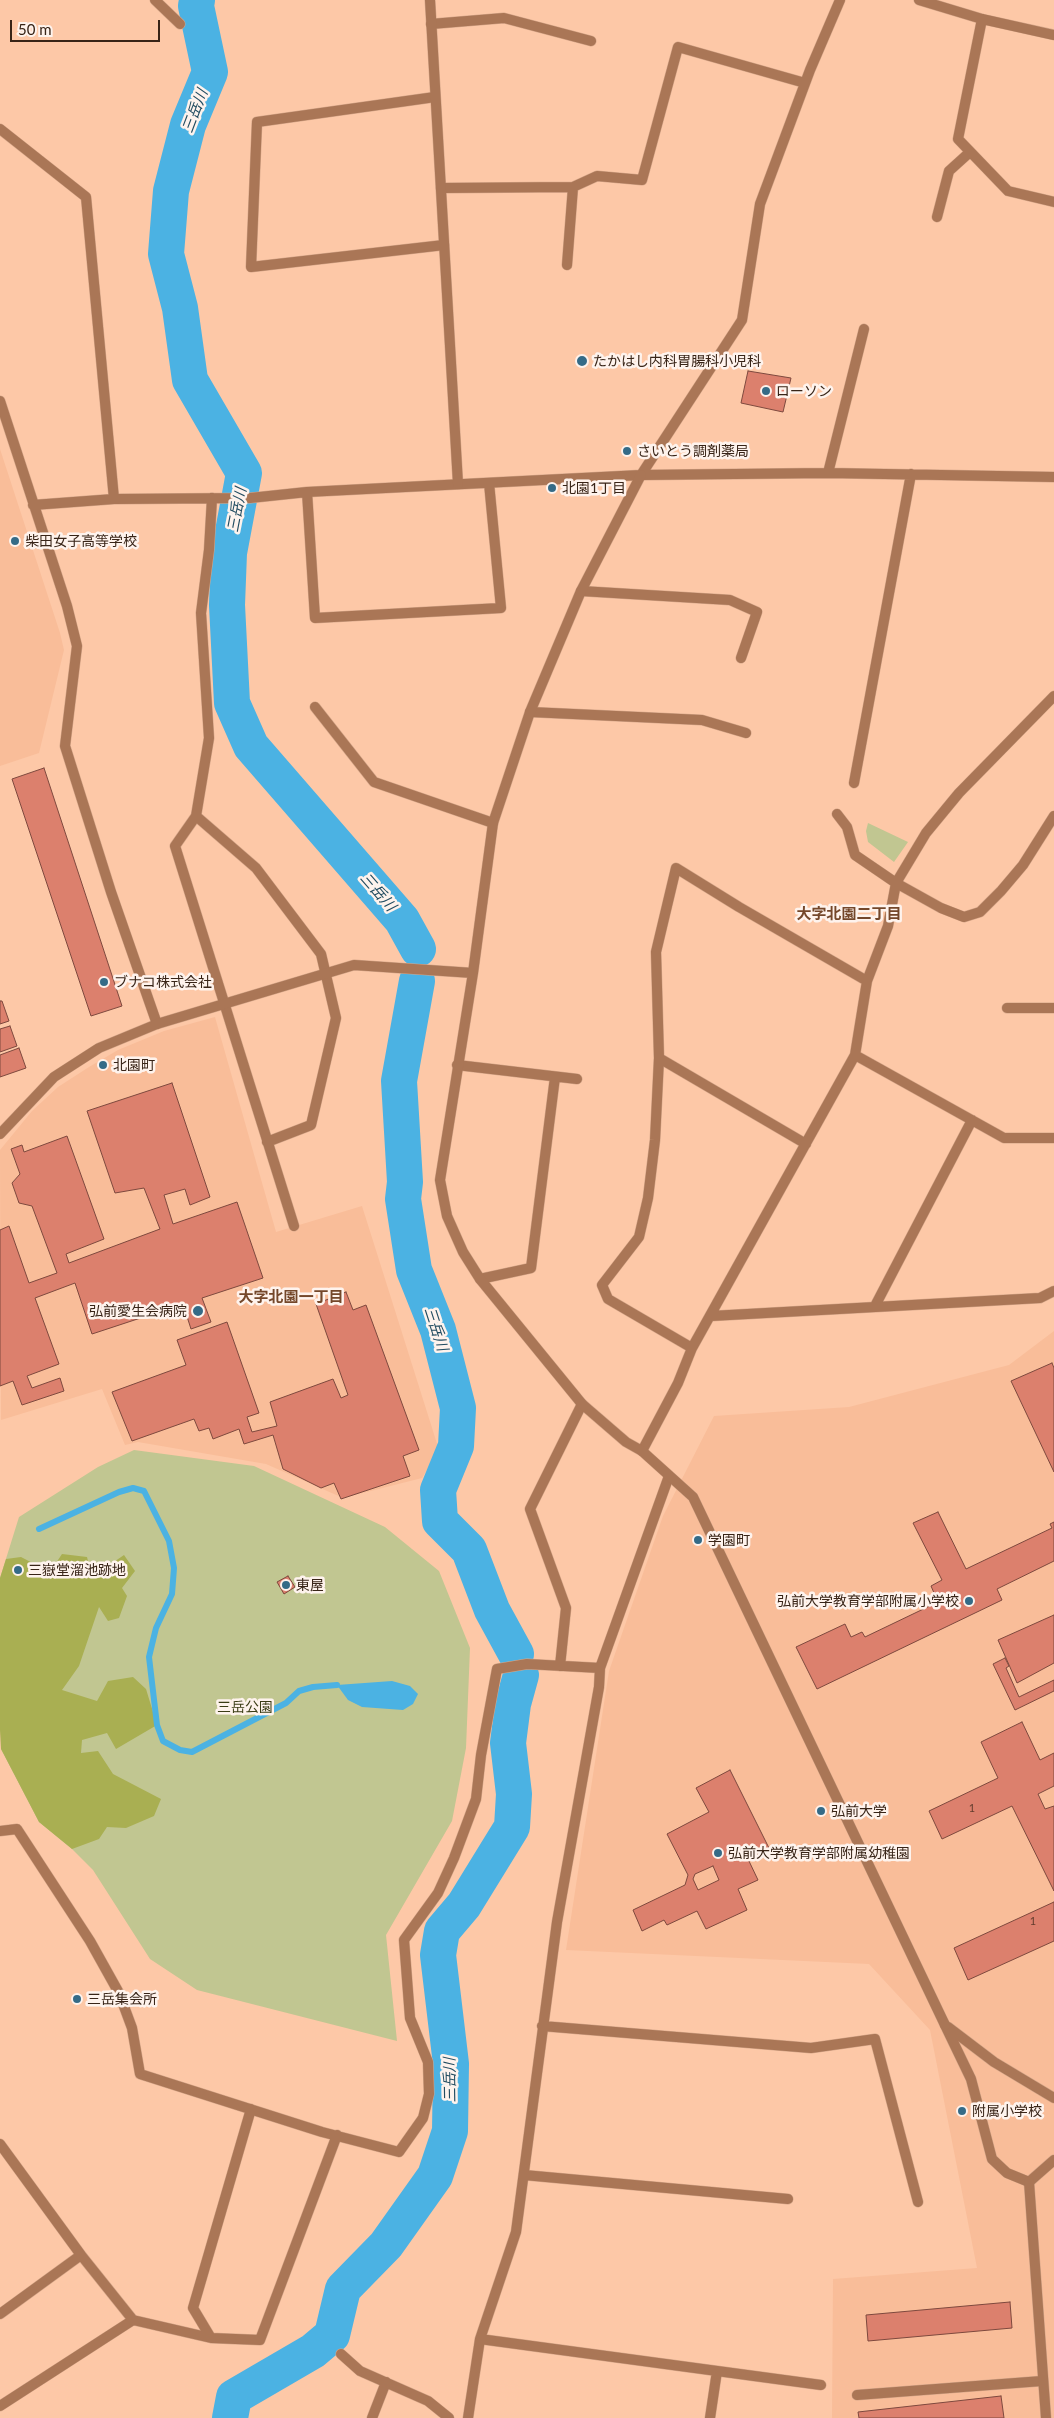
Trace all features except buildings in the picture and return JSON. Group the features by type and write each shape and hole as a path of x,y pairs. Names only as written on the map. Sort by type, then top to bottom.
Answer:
{"street":[{"path":"155,0 180,24"},
{"path":"430,0 458,484"},
{"path":"840,0 805,82 760,204 742,320 641,475 581,592 530,712 493,823 473,973 440,1180 447,1216 463,1252 480,1279 582,1404 626,1442 642,1451 693,1497 971,2079 992,2159 1007,2173 1029,2182"},
{"path":"919,0 982,19 1054,36"},
{"path":"431,24 504,18 591,41"},
{"path":"982,19 958,139 1008,191 1054,202"},
{"path":"441,188 573,187 597,176 642,180 678,48 805,82"},
{"path":"435,97 257,122 251,267 444,245"},
{"path":"0,129 86,197 114,499"},
{"path":"937,217 949,171 970,152"},
{"path":"567,265 573,187"},
{"path":"828,473 864,330"},
{"path":"0,401 67,606 77,646 65,746 111,892 157,1024"},
{"path":"33,506 114,499 250,498 307,492 641,475 828,473 1054,477"},
{"path":"854,783 911,474"},
{"path":"307,492 315,618 501,608 489,482"},
{"path":"212,498 209,550 201,613 209,738 196,816 175,846 294,1226"},
{"path":"581,592 730,600 757,612 741,658"},
{"path":"642,1451 678,1383 692,1348 855,1056 867,981 888,926 896,883 926,833 959,793 1054,696"},
{"path":"314,707 374,782 493,823"},
{"path":"530,712 702,720 746,732"},
{"path":"837,814 847,826 856,855 896,883 956,915 964,917 980,912 1023,865 1054,816"},
{"path":"196,816 256,868 321,954 336,1018 311,1124 267,1142"},
{"path":"692,1348 608,1299 602,1285 639,1237 648,1198 655,1140 659,1058 656,952 676,868 867,981"},
{"path":"0,1134 54,1077 99,1048 157,1024 354,965 473,973"},
{"path":"1007,1008 1054,1008"},
{"path":"855,1056 1004,1138 1054,1138"},
{"path":"659,1058 806,1144"},
{"path":"457,1064 577,1079"},
{"path":"480,1279 531,1268 556,1077"},
{"path":"875,1306 972,1120"},
{"path":"711,1316 1040,1298 1054,1291"},
{"path":"560,1666 566,1608 530,1509 582,1404"},
{"path":"468,2418 480,2339 516,2232 557,1922 599,1687 600,1668 669,1476"},
{"path":"0,1831 17,1829 90,1941 119,1993 132,2028 140,2074 337,2135 399,2152 423,2118 429,2094 428,2062 410,2018 404,1940 438,1893 454,1858 476,1798 481,1755 497,1669 528,1664 600,1668"},
{"path":"945,2025 994,2062 1054,2098"},
{"path":"542,2026 811,2048 875,2040 918,2202"},
{"path":"211,2338 192,2308 251,2109"},
{"path":"0,2144 81,2255 133,2320 211,2338 260,2340 337,2135"},
{"path":"1029,2182 1054,2160"},
{"path":"524,2175 788,2199"},
{"path":"1029,2182 1046,2418"},
{"path":"0,2314 81,2255"},
{"path":"0,2406 133,2320"},
{"path":"480,2339 821,2385"},
{"path":"341,2354 360,2371 428,2401 449,2418"},
{"path":"710,2418 717,2371"},
{"path":"857,2395 1042,2381"},
{"path":"372,2418 386,2382"}],"shaded area":[{"name":"柴田女子高等学校","path":"0,449 64,650 39,753 0,766"},
{"name":"弘前愛生会病院","path":"215,1017 276,1232 362,1206 439,1450 422,1478 343,1498 266,1464 138,1442 125,1445 102,1389 1,1420 0,1150 32,1111 58,1087 89,1067 118,1050 164,1031"},
{"name":"弘前大学","path":"1054,1331 1054,2418 832,2418 833,2279 977,2268 930,2030 869,1964 566,1950 609,1671 663,1516 714,1416 849,1407 1009,1365"}],"green space":[{"path":"868,823 908,842 894,862 868,842 866,831"},
{"name":"三岳公園","path":"134,1450 254,1466 385,1527 439,1571 470,1648 466,1748 452,1821 386,1935 397,2041 197,1990 150,1959 93,1870 72,1849 39,1822 1,1749 0,1578 19,1517 98,1467"},
{"path":"62,1554 87,1557 92,1577 124,1555 135,1571 122,1588 127,1596 119,1618 108,1621 99,1607 79,1666 62,1690 97,1701 108,1681 133,1677 146,1689 157,1725 116,1749 107,1733 82,1740 81,1753 98,1751 113,1774 161,1799 154,1816 126,1828 107,1827 99,1839 72,1849 39,1822 1,1749 0,1730 0,1578 6,1559 21,1557 50,1572"}],"water":[{"path":"392,1681 410,1686 418,1694 413,1704 403,1710 362,1707 348,1700 337,1685"}],"waterway":[{"name":"三岳川","path":"197,0 196,6 210,72 188,125 171,191 166,254 180,308 190,380 244,473 229,553 227,605 232,703 251,746 402,920 418,949"},
{"name":"三岳川","path":"417,981 399,1081 405,1182 403,1199 414,1270 438,1330 458,1408 456,1446 438,1490 440,1521 469,1550 492,1610 516,1654"},
{"path":"39,1529 119,1492 133,1488 144,1491 169,1541 174,1568 172,1594 156,1628 149,1657 157,1725 163,1741 180,1750 192,1752 286,1703 299,1691 313,1687 337,1685"},
{"name":"三岳川","path":"230,2418 234,2397 313,2351 332,2335 343,2289 386,2245 435,2176 450,2131 451,2064 438,1955 442,1931 464,1905 512,1827 514,1794 508,1743 513,1704 521,1675"}],"place":[{"name":"たかはし内科胃腸科小児科","path":"582,361"},
{"name":"ローソン","path":"766,391"},
{"name":"さいとう調剤薬局","path":"627,451"},
{"name":"北園1丁目","path":"552,488"},
{"name":"柴田女子高等学校","path":"15,541"},
{"name":"ブナコ株式会社","path":"104,982"},
{"name":"北園町","path":"103,1065"},
{"name":"弘前愛生会病院","path":"198,1311"},
{"name":"学園町","path":"698,1540"},
{"name":"三嶽堂溜池跡地","path":"18,1570"},
{"name":"東屋","path":"286,1585"},
{"name":"弘前大学教育学部附属小学校","path":"969,1601"},
{"name":"弘前大学","path":"821,1811"},
{"name":"弘前大学教育学部附属幼稚園","path":"718,1853"},
{"name":"三岳集会所","path":"77,1999"},
{"name":"附属小学校","path":"962,2111"}],"district":[{"name":"大字北園二丁目","path":"849,914"},
{"name":"大字北園一丁目","path":"291,1297"}]}
